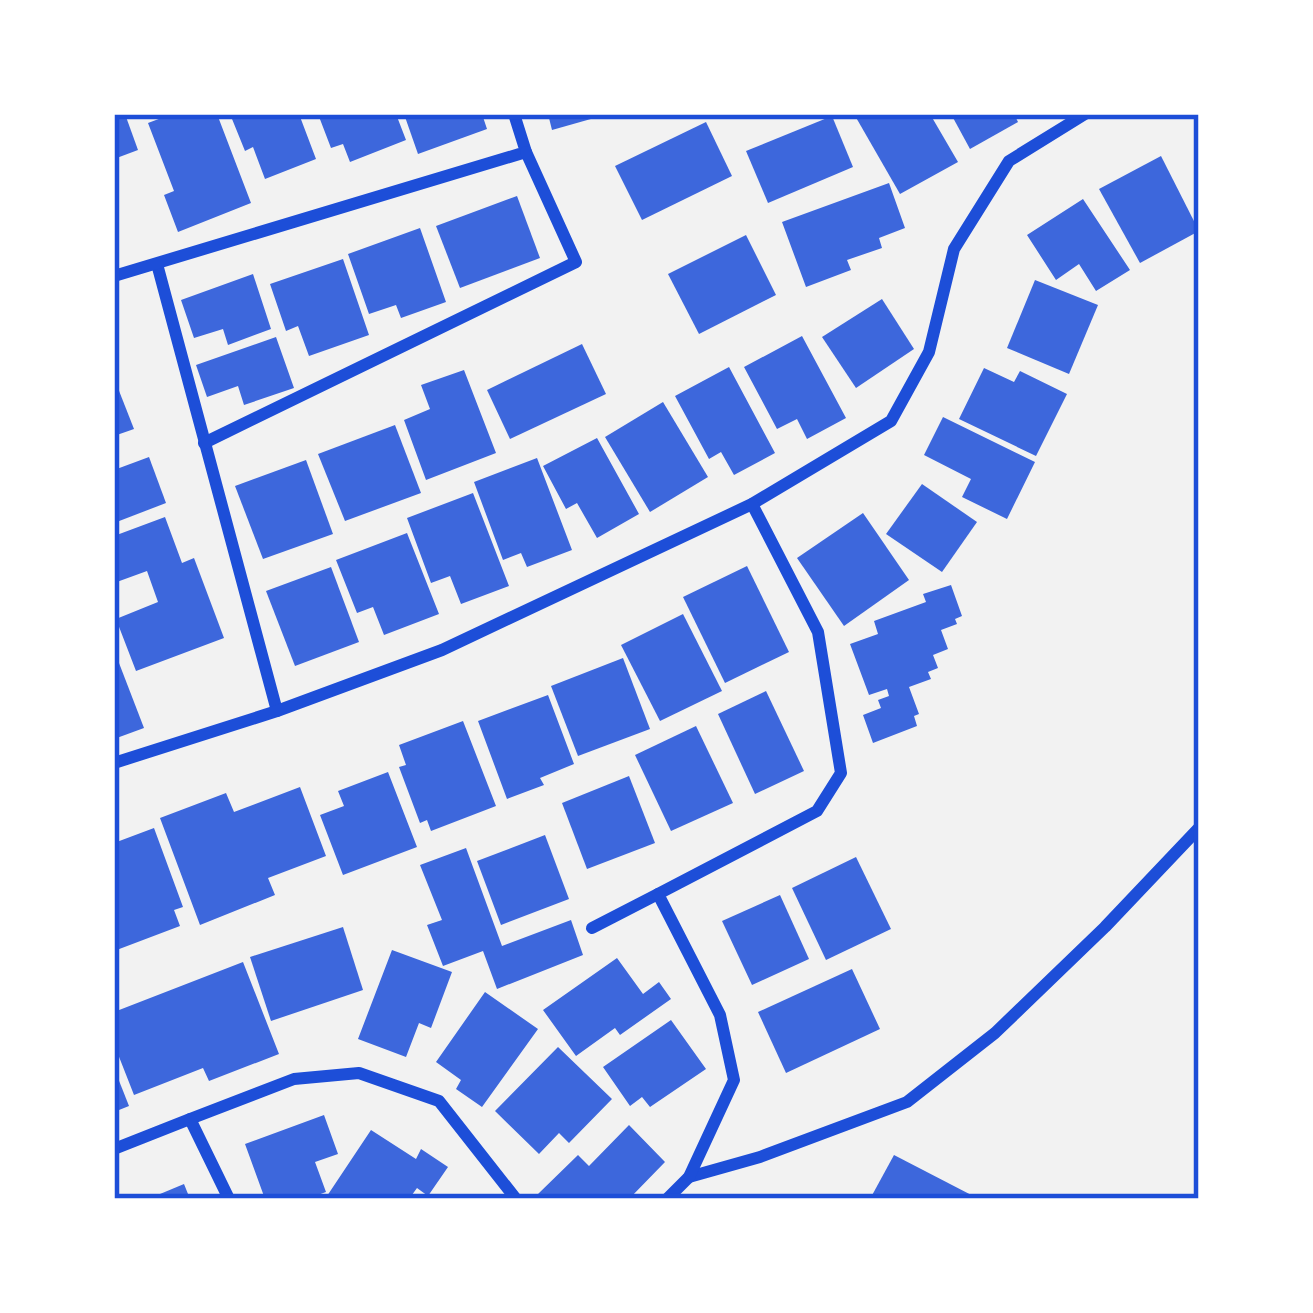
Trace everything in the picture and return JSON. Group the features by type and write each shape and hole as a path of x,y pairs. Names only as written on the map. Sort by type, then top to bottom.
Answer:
{"street":[{"path":"204,443 575,262 514,114"},
{"path":"114,764 442,650 752,503 892,421 929,352 954,249 1009,160 1085,114"},
{"path":"114,276 526,152"},
{"path":"157,264 277,711"},
{"path":"592,928 818,811 841,772 818,632 752,503"},
{"path":"689,1177 760,1157 907,1102 995,1033 1199,828"},
{"path":"658,894 720,1015 734,1080 689,1177 667,1199"},
{"path":"114,1149 294,1078 359,1073 439,1101 516,1199"},
{"path":"190,1119 229,1199"}],"building":[{"path":"114,114 125,114 138,150 114,159"},
{"path":"172,114 217,114 251,203 178,232 164,195 174,191 148,123"},
{"path":"230,114 299,114 316,159 265,179 253,147 245,151"},
{"path":"318,114 396,114 406,140 350,162 343,144 331,148"},
{"path":"404,114 482,114 487,129 418,154"},
{"path":"548,114 604,114 605,115 552,130"},
{"path":"854,114 930,114 958,162 900,194"},
{"path":"951,114 1014,114 1018,122 970,149"},
{"path":"832,116 853,167 768,203 746,151"},
{"path":"706,122 732,176 642,220 615,166"},
{"path":"1161,156 1199,231 1140,263 1099,189"},
{"path":"889,183 905,228 879,238 882,248 847,260 851,270 806,287 782,222"},
{"path":"517,196 540,258 460,288 436,226"},
{"path":"1083,199 1130,270 1096,291 1079,264 1056,280 1027,235"},
{"path":"420,228 446,302 401,318 396,305 369,314 348,254"},
{"path":"746,235 776,295 699,334 668,274"},
{"path":"343,259 369,335 309,356 298,326 286,331 270,284"},
{"path":"253,274 271,329 228,345 223,329 194,338 181,300"},
{"path":"1035,280 1098,305 1069,374 1007,348"},
{"path":"882,299 914,349 856,388 822,337"},
{"path":"802,336 846,418 807,439 797,419 777,429 744,367"},
{"path":"276,337 294,388 244,405 238,386 207,397 196,365"},
{"path":"582,344 606,394 510,439 487,390"},
{"path":"729,367 775,453 734,475 721,452 709,459 675,396"},
{"path":"984,368 1014,382 1020,371 1067,394 1036,456 959,419"},
{"path":"464,370 496,453 426,480 404,420 430,409 421,385"},
{"path":"114,378 134,429 114,436"},
{"path":"663,402 708,477 650,512 605,437"},
{"path":"943,417 1035,462 1007,519 962,497 971,479 924,455"},
{"path":"395,425 421,493 345,521 318,454"},
{"path":"597,438 639,514 597,538 577,503 566,509 543,466"},
{"path":"149,457 166,503 114,523 114,470"},
{"path":"537,458 572,550 527,567 521,553 503,560 474,482"},
{"path":"306,460 333,534 263,559 235,486"},
{"path":"922,484 977,522 942,572 886,534"},
{"path":"473,493 509,586 461,604 450,576 431,583 407,518"},
{"path":"863,513 909,580 844,626 797,558"},
{"path":"165,517 182,563 194,558 224,638 136,671 116,619 158,602 147,571 114,583 114,536"},
{"path":"407,533 439,614 384,635 373,607 357,613 336,560"},
{"path":"747,566 789,652 725,683 683,597"},
{"path":"331,567 359,642 295,666 266,591"},
{"path":"951,585 962,616 955,619 957,624 941,630 948,649 933,655 938,668 928,672 931,679 909,687 919,714 914,716 917,726 873,743 863,715 881,708 878,700 889,696 887,689 869,695 850,644 878,634 874,621 926,602 923,594"},
{"path":"683,614 722,691 660,721 621,645"},
{"path":"114,650 144,728 114,739"},
{"path":"623,658 650,729 578,756 551,686"},
{"path":"766,691 804,771 755,794 718,714"},
{"path":"548,695 574,764 540,778 544,785 507,799 478,721"},
{"path":"463,721 496,806 431,831 427,820 420,823 399,767 406,765 399,745"},
{"path":"696,726 733,803 671,831 635,755"},
{"path":"388,772 417,847 343,875 320,815 344,806 338,791"},
{"path":"629,776 655,843 587,869 562,803"},
{"path":"300,787 326,856 268,878 275,895 200,925 160,818 226,793 234,812"},
{"path":"154,828 183,907 174,910 180,926 114,951 114,843"},
{"path":"545,835 569,899 501,925 477,861"},
{"path":"466,848 502,946 571,920 583,955 497,989 483,951 443,966 427,925 442,920 420,865"},
{"path":"856,857 891,929 826,960 792,888"},
{"path":"780,895 809,959 752,985 722,921"},
{"path":"343,927 363,990 271,1021 250,957"},
{"path":"392,950 452,972 431,1028 419,1023 406,1057 358,1039"},
{"path":"617,958 643,994 659,982 671,999 620,1035 615,1028 576,1056 543,1010"},
{"path":"243,962 279,1054 209,1081 203,1068 134,1095 114,1044 114,1012"},
{"path":"852,969 880,1029 786,1073 758,1012"},
{"path":"485,992 538,1029 482,1107 456,1089 461,1080 436,1062"},
{"path":"671,1020 706,1069 650,1107 642,1097 630,1106 603,1067"},
{"path":"558,1047 612,1099 569,1143 559,1133 539,1154 495,1111"},
{"path":"114,1068 129,1106 114,1112"},
{"path":"324,1115 338,1154 315,1162 326,1192 307,1199 265,1199 245,1144"},
{"path":"629,1125 665,1162 629,1199 543,1199 538,1194 578,1155 589,1166"},
{"path":"371,1130 416,1159 421,1149 448,1167 428,1196 417,1188 409,1199 325,1199"},
{"path":"894,1155 979,1199 870,1199"},
{"path":"184,1184 190,1199 148,1199"}]}
